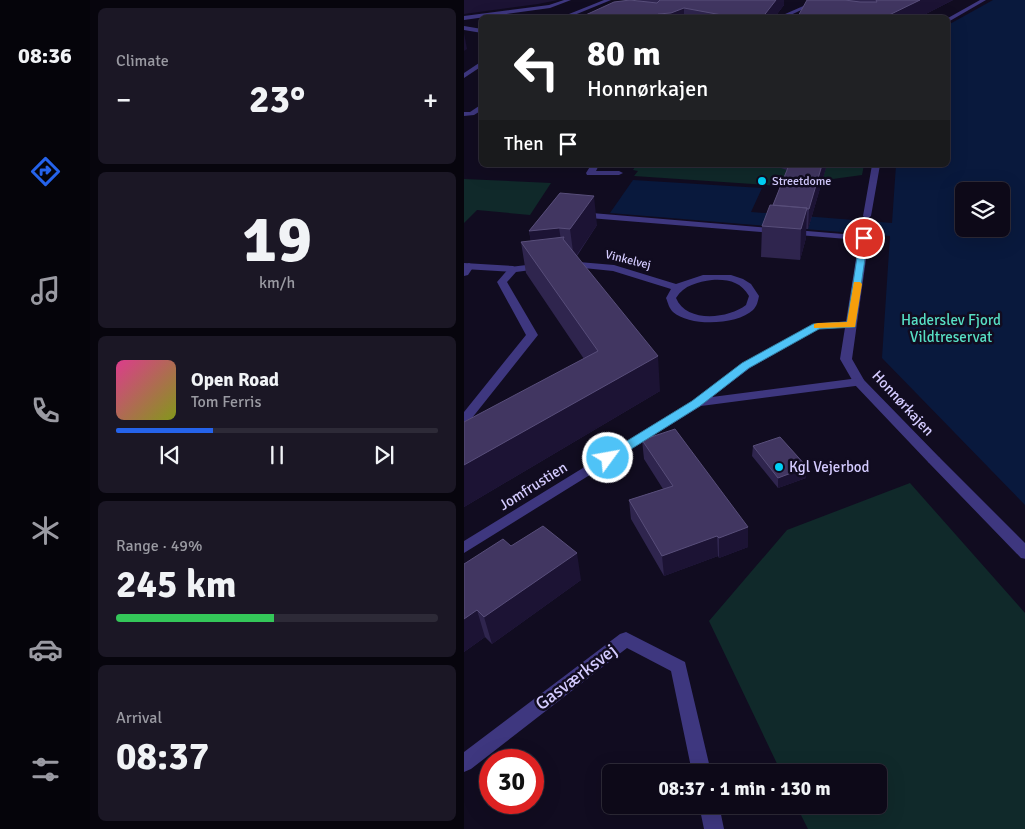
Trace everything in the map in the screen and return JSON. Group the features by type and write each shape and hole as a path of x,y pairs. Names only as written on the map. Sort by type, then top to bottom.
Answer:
{"street":[{"path":"486,15 550,6 569,0"},
{"path":"570,15 609,0"},
{"path":"785,15 821,0"},
{"path":"950,19 984,0"},
{"path":"805,6 814,8"},
{"path":"579,15 591,7"},
{"path":"464,18 479,16"},
{"path":"464,27 479,26"},
{"path":"464,27 479,30"},
{"path":"464,76 479,65"},
{"path":"464,114 472,114 479,108"},
{"path":"594,167 590,173 619,173"},
{"path":"867,216 876,167"},
{"name":"Honnørkajen","path":"572,215 864,238 846,359 859,382 1025,554"},
{"name":"Vinkelvej","path":"466,269 513,270 564,263 614,268 676,288"},
{"path":"464,420 532,335 502,282 513,270"},
{"path":"712,277 732,279 747,286 754,296 750,307 735,315 713,319 692,317 676,309 671,298 676,288 692,280 712,277"},
{"name":"Jomfrustien","path":"464,548 696,404 746,366 817,326 851,324"},
{"name":"Jomfrustien","path":"696,404 859,382"},
{"name":"Gasværksvej","path":"464,763 626,639 678,667 700,764"},
{"path":"711,814 714,829"}],"green space":[{"name":"Streetdome","path":"635,167 864,167 862,175 781,186 634,176 638,171 633,170"},
{"path":"464,179 551,183 530,215 477,210 464,223"},
{"path":"910,483 1025,613 1025,829 808,829 800,814 887,814 887,764 777,764 709,621 787,530"}],"water":[{"name":"Haderslev Fjord Vildtreservat","path":"993,0 1025,0 1025,505 882,358 890,236 610,213 633,180 762,188 751,212 892,223 896,167 950,167 950,24"}],"building":[{"path":"630,0 657,3 660,0 776,0 764,15 722,15 684,8 671,13 658,15 586,15 614,2"},
{"path":"807,0 877,2 876,0 920,0 889,15 799,15"},
{"path":"788,167 821,167 809,209 773,205"},
{"path":"560,193 594,196 570,229 559,228 529,231"},
{"path":"770,205 807,208 801,229 762,226"},
{"path":"564,237 563,239 658,356 464,465 464,422 598,351 521,242"},
{"path":"675,429 748,527 662,556 629,500 673,486 642,440"},
{"path":"780,437 807,467 778,478 753,446"},
{"path":"543,526 577,553 484,617 477,610 464,619 464,564 503,539 511,546"}],"slow traffic":[{"path":"818,326 851,324 857,284"}],"place":[{"name":"Streetdome","path":"762,181"},
{"name":"Kgl Vejerbod","path":"779,467"}],"route":[{"path":"608,458 696,404 746,366 817,326 851,324 864,238"}]}
